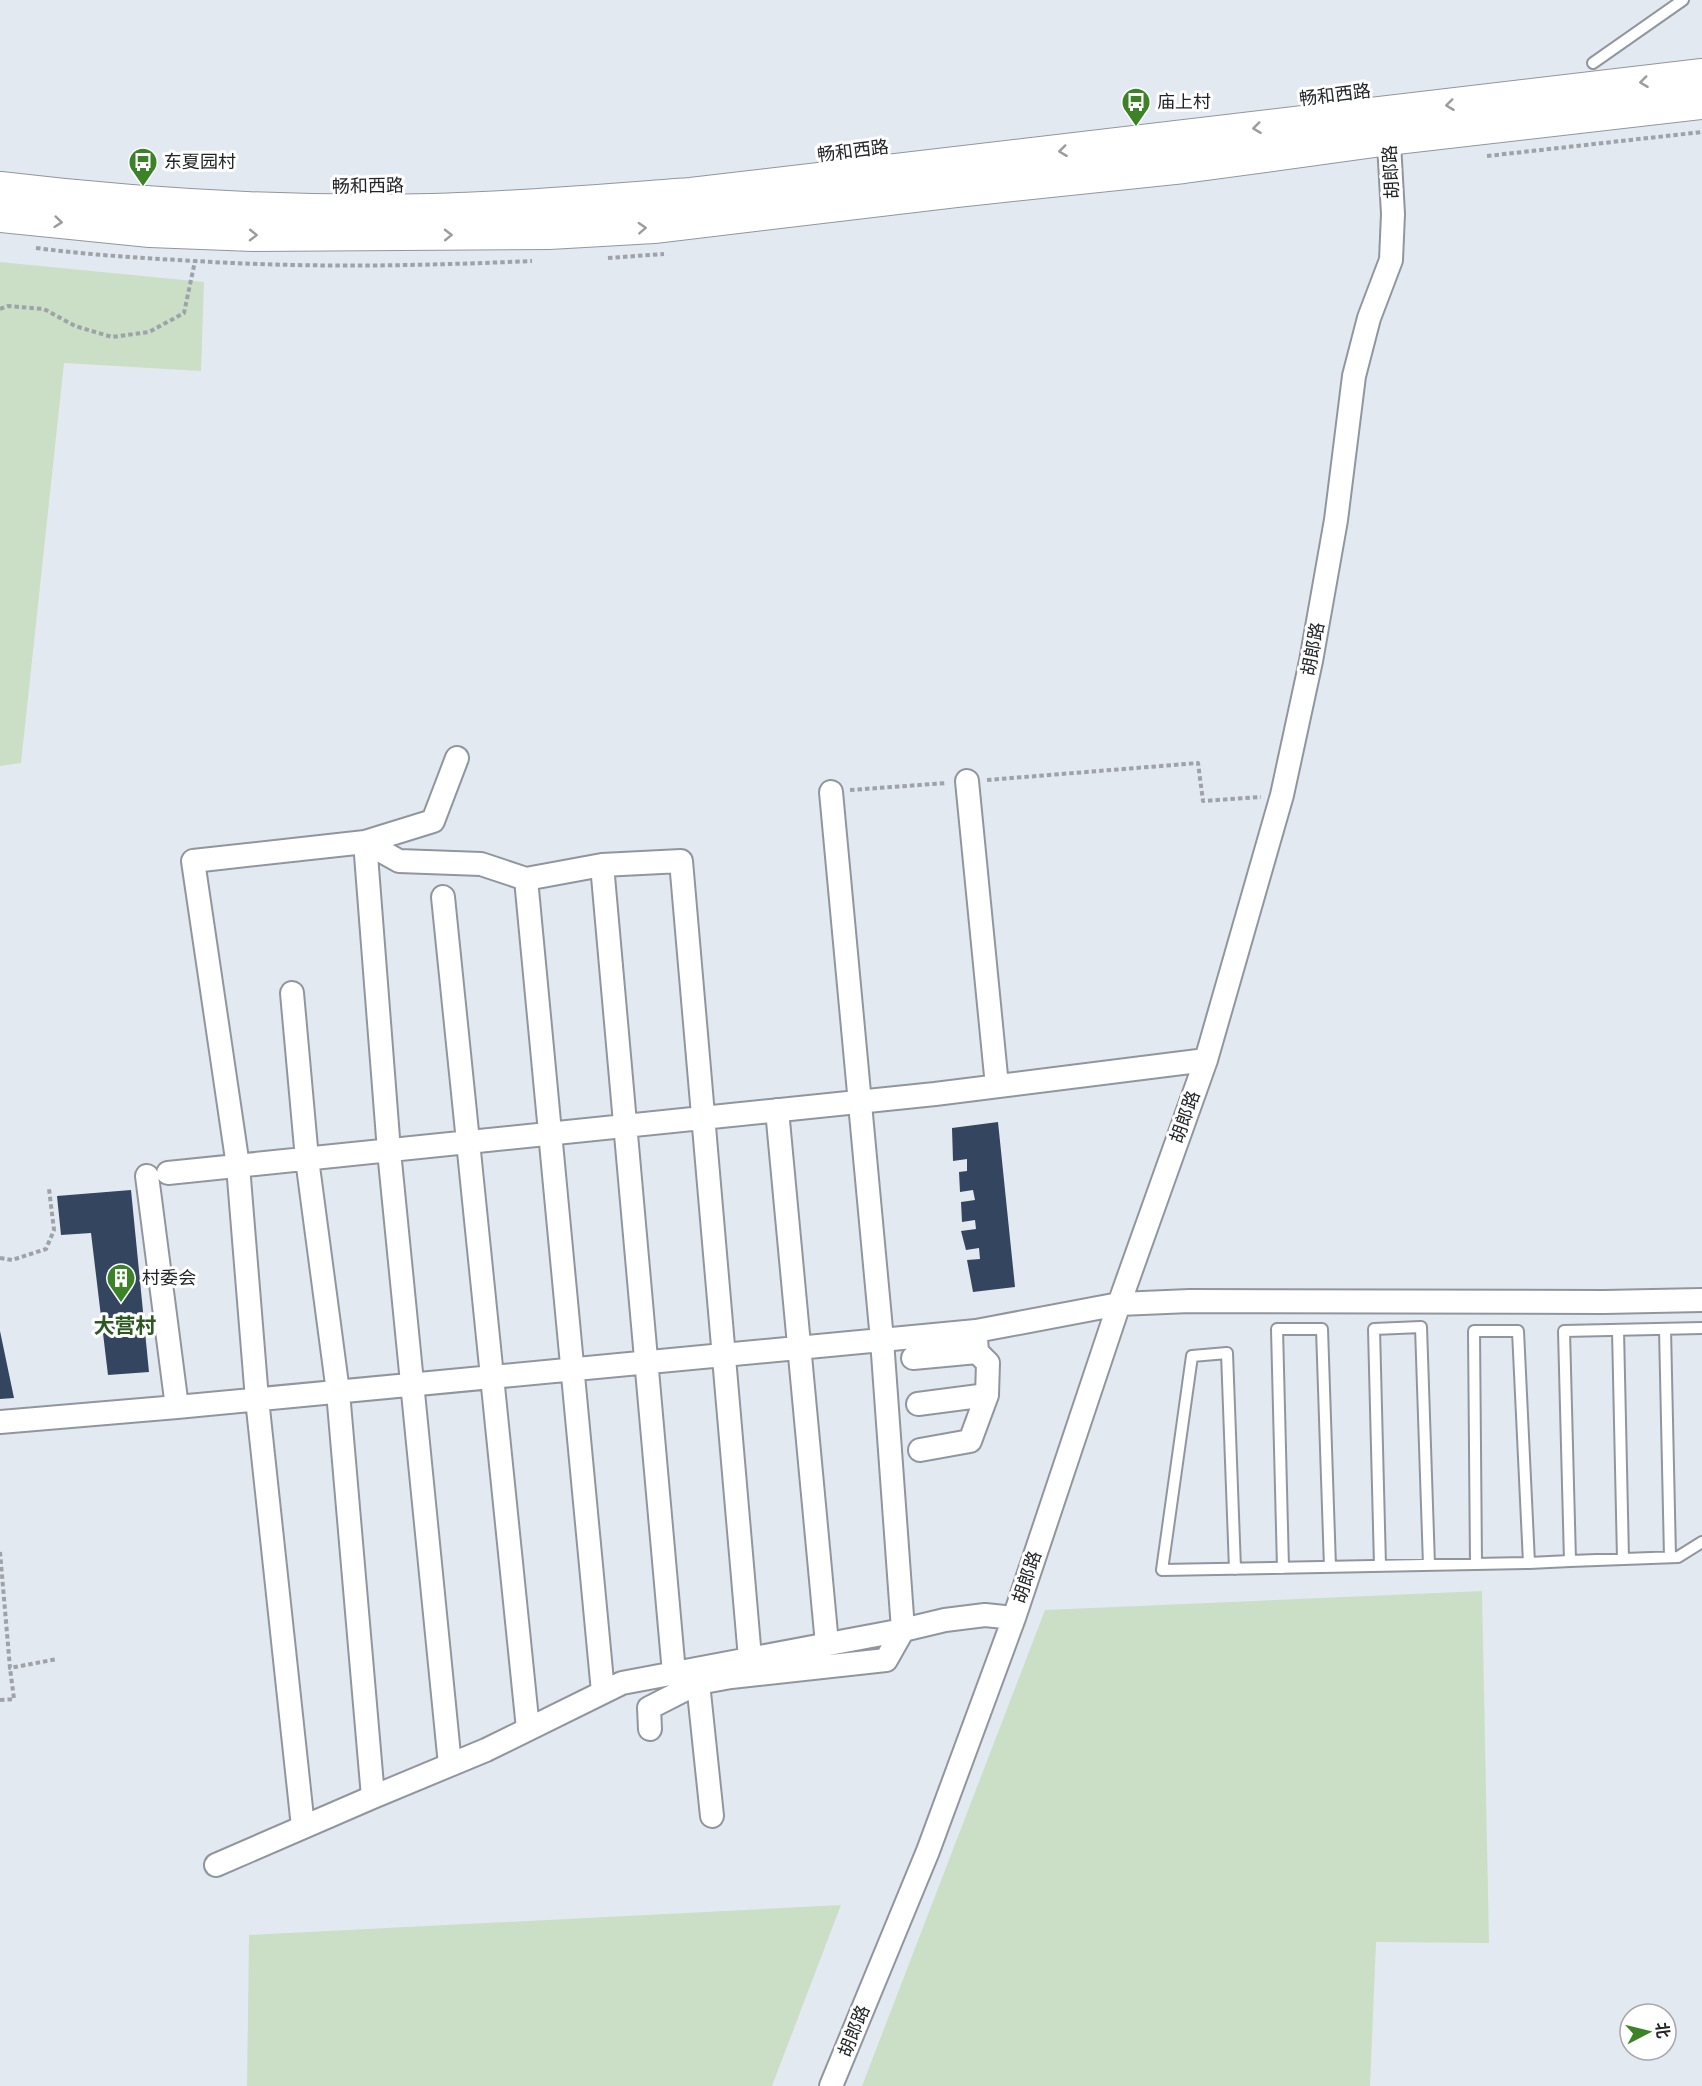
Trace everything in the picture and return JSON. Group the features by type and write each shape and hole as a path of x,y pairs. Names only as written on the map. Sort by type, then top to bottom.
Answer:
{"main road":[{"name":"畅和西路","path":"0,216 150,231 253,235 549,233 654,227 956,190 1184,167 1388,125 1702,75"},
{"name":"畅和西路","path":"0,188 90,199 242,208 431,210 691,194 1388,125 1702,103"}],"street":[{"name":"胡郎路","path":"831,2086 928,1851 1014,1618 1119,1304 1206,1060 1282,795 1311,661 1332,543 1354,376 1369,318 1391,260 1393,214 1388,125"},
{"path":"303,1827 257,1400 238,1166 193,861 365,842 433,821 457,758"},
{"path":"967,781 997,1086"},
{"path":"650,1729 649,1708 698,1683 731,1677 886,1660 903,1630 882,1340 831,792"},
{"path":"365,842 399,861 481,864 526,879 602,865 681,861 750,1658"},
{"path":"365,842 389,1150 450,1765"},
{"path":"602,865 674,1673"},
{"path":"526,879 603,1692"},
{"path":"442,897 528,1730"},
{"path":"292,993 307,1159 338,1392 373,1797"},
{"path":"177,1407 157,1175 997,1086 1206,1060"},
{"path":"777,1110 827,1644"},
{"path":"913,1358 1119,1304 1190,1300 1604,1302 1702,1300"},
{"path":"0,1422 257,1400 882,1340 976,1341"},
{"path":"920,1450 970,1441 987,1395 988,1363 976,1341"},
{"path":"918,1404 987,1395"},
{"path":"216,1865 486,1750 622,1683 945,1620 985,1615 1014,1618"},
{"path":"698,1683 712,1816"}],"lane":[{"path":"1593,63 1683,0"},
{"path":"1380,1566 1374,1329 1421,1328 1429,1564"},
{"path":"1570,1562 1564,1331 1702,1328"},
{"path":"1283,1568 1277,1329 1322,1329 1330,1567"},
{"path":"1665,1329 1670,1557"},
{"path":"1618,1330 1623,1559"},
{"path":"1476,1564 1474,1331 1518,1331 1529,1563"},
{"path":"1235,1569 1227,1353 1192,1356 1162,1570 1235,1569 1380,1566 1429,1564 1570,1562 1678,1557 1702,1542"}],"path":[{"path":"0,309 8,306 44,309 75,326 112,337 148,332 184,313 195,261"},
{"path":"831,792 1198,763 1203,801 1282,795"},
{"path":"0,1258 12,1260 46,1249 54,1230 49,1189"},
{"path":"0,1552 14,1699 0,1700"},
{"path":"10,1668 57,1659"}],"green space":[{"path":"0,262 204,282 201,371 64,363 21,763 0,766"},
{"path":"1482,1591 1489,1943 1376,1942 1370,2086 862,2086 1045,1610"},
{"path":"841,1905 772,2086 247,2086 249,1935"}],"building":[{"path":"998,1122 1015,1287 973,1292 967,1260 980,1259 979,1248 966,1250 961,1231 976,1229 975,1220 962,1222 961,1202 975,1200 973,1190 960,1192 959,1172 967,1171 967,1159 953,1161 952,1128"},
{"name":"村委会","path":"131,1190 149,1372 108,1375 91,1233 61,1235 57,1196"},
{"path":"0,1331 14,1398 0,1399"}],"place":[{"name":"庙上村","path":"1136,128"},
{"name":"东夏园村","path":"143,188"},
{"name":"村委会","path":"121,1304"}],"district":[{"name":"大营村","path":"125,1326"}]}
